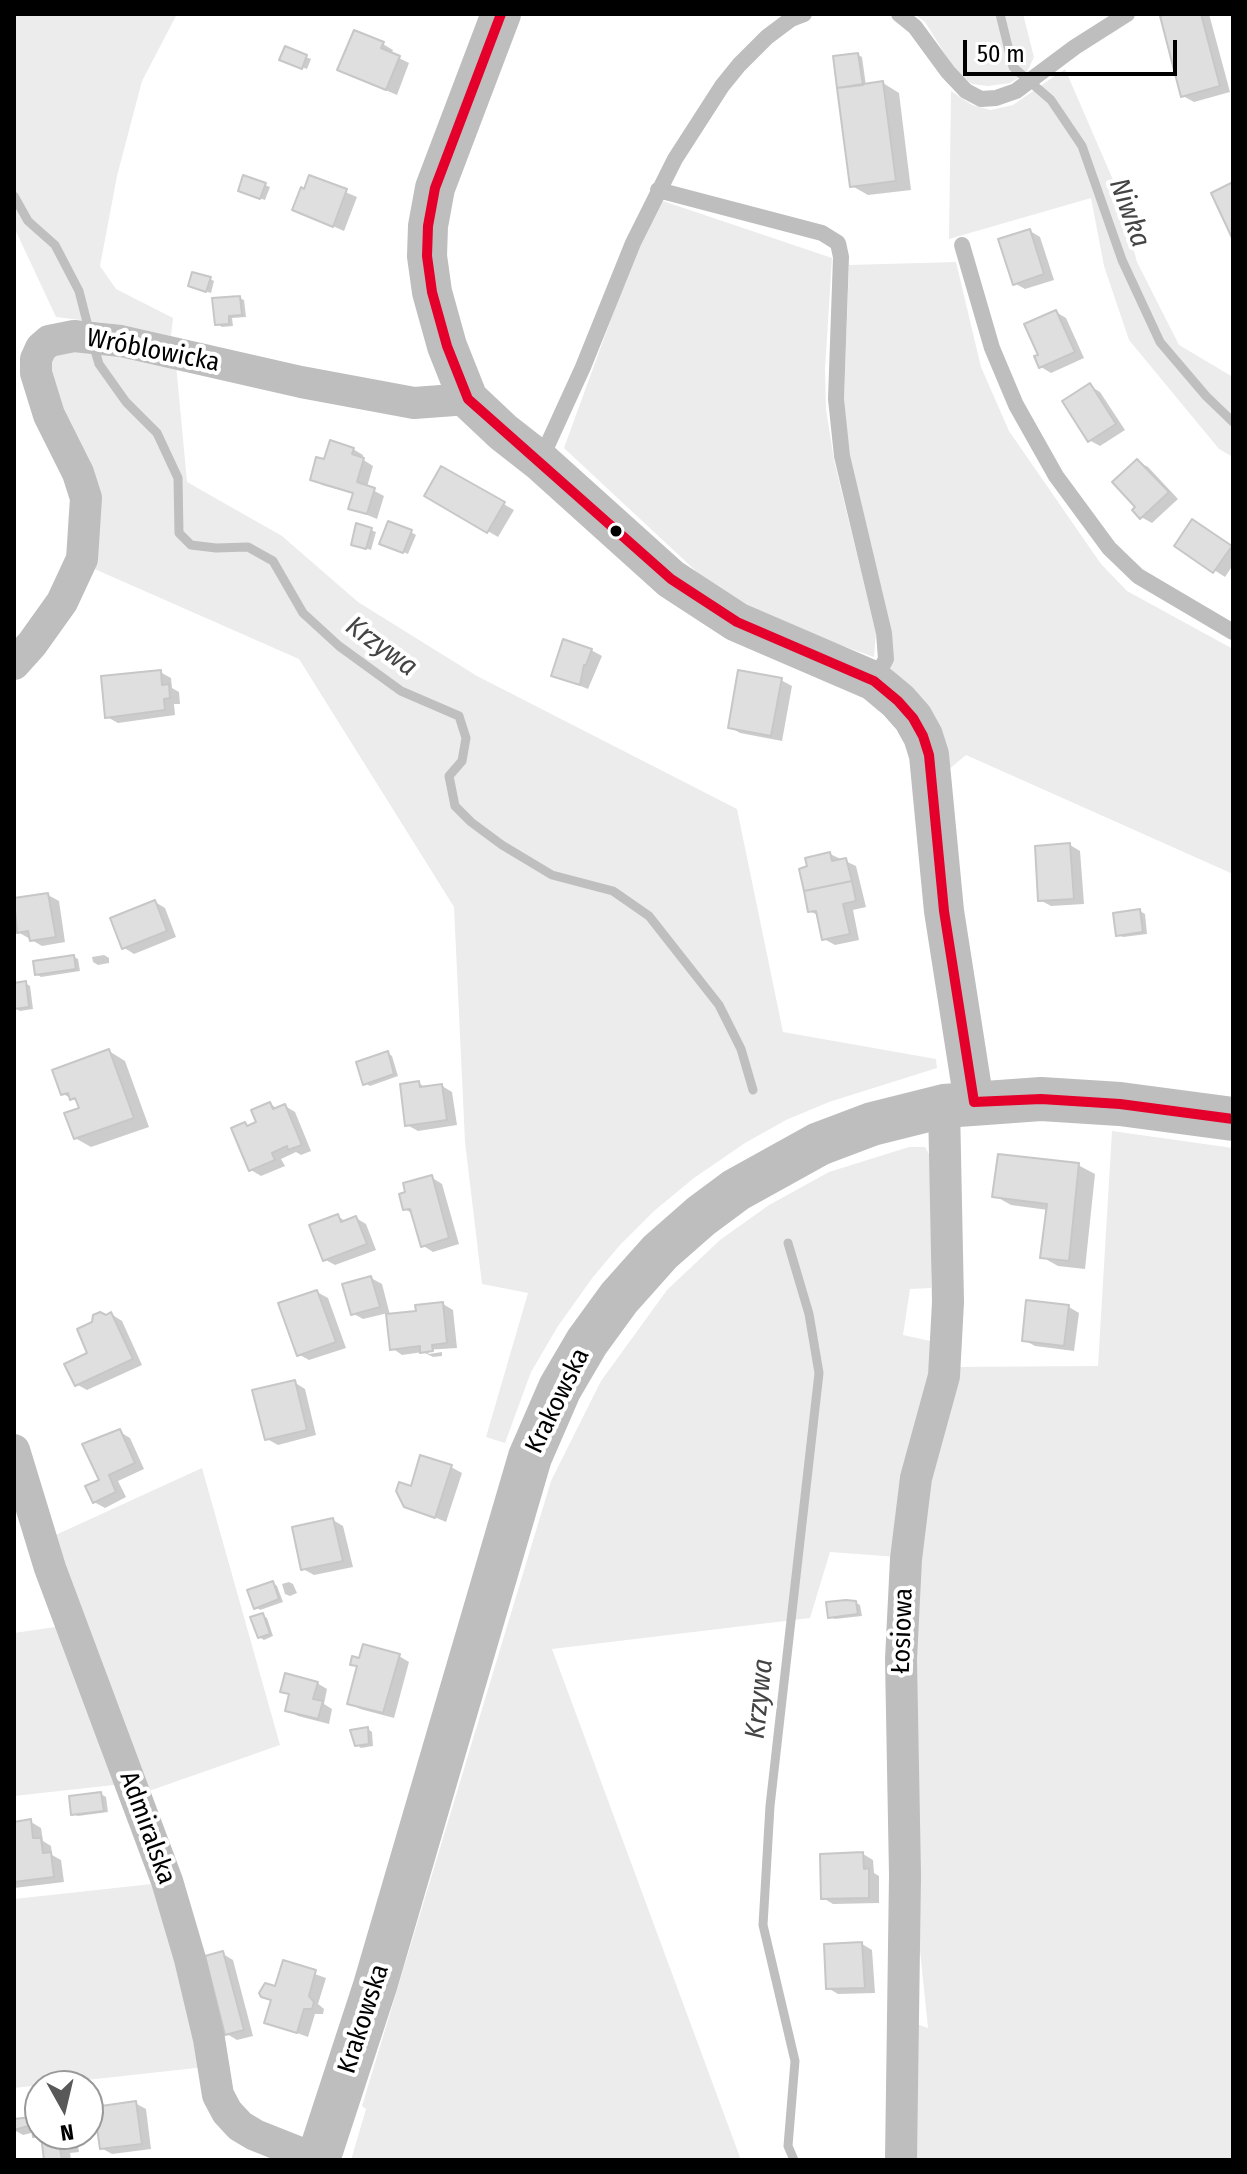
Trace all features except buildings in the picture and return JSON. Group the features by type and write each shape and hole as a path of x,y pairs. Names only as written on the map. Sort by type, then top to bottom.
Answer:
{"main road":[{"name":"Krakowska","path":"318,2160 384,1956 530,1457 543,1423 587,1342 619,1298 660,1252 736,1190 819,1144 872,1124 959,1104 1041,1099 1106,1103 1233,1119"}],"street":[{"path":"501,14 435,188 428,226 427,256 432,292 447,346 468,399 671,579 737,622 874,681 913,718 929,755 959,1104"},
{"name":"Wróblowicka","path":"14,664 62,602 82,559 86,498 78,473 49,415 36,373 36,359 49,341 74,336 121,341 301,382 414,403 468,399"},
{"name":"Łosiowa","path":"901,2160 905,1875 901,1659 906,1559 916,1478 944,1376 959,1104"},
{"name":"Admiralska","path":"14,1450 50,1568 167,1881 206,2025 218,2095 227,2112 240,2126 318,2160"}],"lane":[{"path":"540,461 583,367 633,243 675,159 739,65 767,37 791,19 804,14"},
{"path":"899,14 915,27 966,91 981,99 1016,91 1107,24 1127,14"},
{"path":"658,190 822,233 838,243 841,257 836,399 842,456 884,633 886,659 874,681"},
{"path":"962,245 992,348 1016,405 1056,476 1109,548 1138,576 1233,632"}],"shaded area":[{"path":"14,14 177,14 142,81 117,176 100,266 116,289 173,318 171,336 122,325 56,317 14,227"},
{"path":"914,14 1023,14 1034,57 1027,72 1010,83 988,86 972,84 955,70 925,22"},
{"path":"1065,69 1117,189 1137,262 1179,345 1233,377 1233,457 1219,449 1129,340 1104,266 1091,198 949,239 951,91 972,105 991,110 1013,105"},
{"path":"663,201 832,258 825,369 826,409 834,460 876,633 874,657 798,630 746,604 698,573 564,448 638,245"},
{"path":"956,262 981,367 1009,431 1101,564 1127,591 1233,649 1233,874 966,755 948,770 920,698 890,668 849,456 844,400 849,265"},
{"path":"74,345 176,364 187,482 282,536 358,602 477,676 737,809 783,1032 936,1059 937,1068 829,1102 786,1120 745,1143 694,1178 654,1211 593,1277 558,1326 531,1372 505,1443 486,1437 528,1293 482,1284 465,1142 454,907 299,659 90,567 49,377 52,358"},
{"path":"1112,1131 1233,1148 1233,2160 908,2160 911,2022 928,2028 912,1873 915,1559 951,1367 1098,1366"},
{"path":"909,1147 925,1147 933,1161 931,1288 910,1289 903,1335 935,1342 898,1557 830,1552 810,1618 552,1649 741,2160 351,2160 366,2109 362,2106 551,1481 601,1381 667,1290 720,1240 769,1205 829,1172"},
{"path":"202,1468 280,1745 146,1792 49,1538"},
{"path":"62,1626 123,1784 14,1796 14,1633"},
{"path":"161,1883 205,2067 104,2078 104,2070 24,2070 24,2087 14,2088 14,1899"}],"waterway":[{"name":"Niwka","path":"1000,14 1013,67 1051,100 1082,146 1122,260 1160,342 1206,396 1233,422"},
{"name":"Krzywa","path":"14,196 28,221 55,245 79,291 89,330"},
{"name":"Krzywa","path":"93,344 99,364 126,402 157,433 178,478 179,533 191,545 248,547 273,561 303,613 339,646 401,691 459,716 466,738 462,761 449,776 455,806 502,845 552,875 613,891 649,916 719,1005 741,1049 753,1090"},
{"name":"Krzywa","path":"788,1243 809,1314 819,1373 770,1806 763,1925 795,2061 788,2146 794,2160"}],"transit line":[{"path":"501,14 435,188 428,226 427,256 432,292 447,346 468,399 671,579 737,622 874,681 913,718 929,755 944,911 974,1102"},
{"path":"974,1102 1041,1099 1120,1104 1233,1119"}]}
